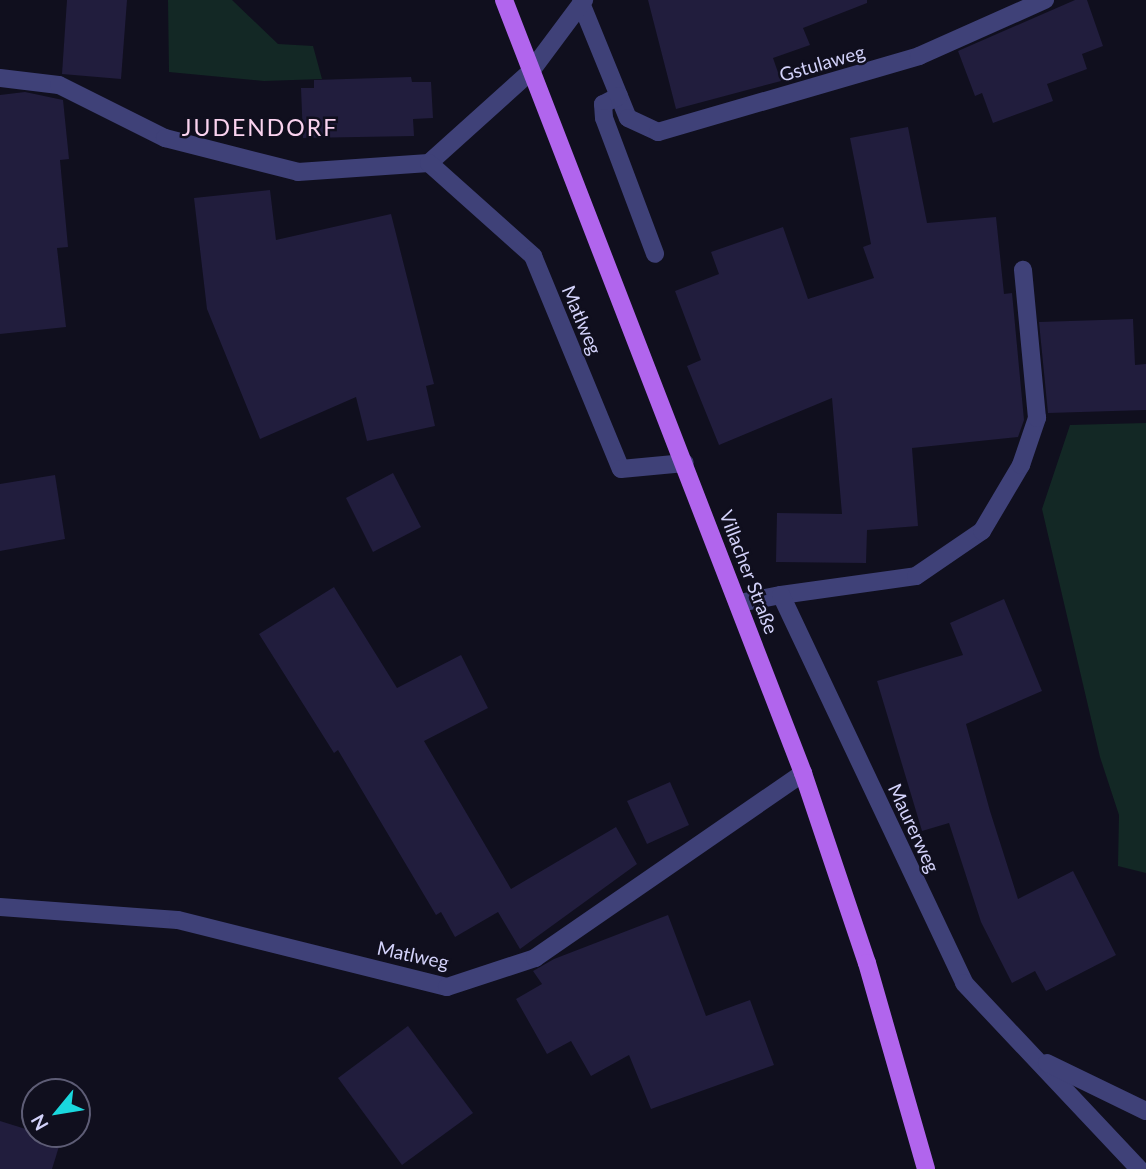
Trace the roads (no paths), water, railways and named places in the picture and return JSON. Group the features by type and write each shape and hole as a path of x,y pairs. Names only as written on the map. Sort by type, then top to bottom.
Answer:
{"main road":[{"name":"Villacher Straße","path":"504,0 803,773 867,963 926,1169"}],"street":[{"name":"Gstulaweg","path":"583,2 628,118 658,132 919,56 1045,0"},
{"path":"0,78 60,85 164,138 298,172 429,163 531,71 583,2"},
{"path":"620,96 603,104 604,118 655,254"},
{"name":"Matlweg","path":"429,163 533,256 621,469 685,463"},
{"path":"739,603 916,576 982,531 1021,465 1037,418 1023,270"},
{"name":"Maurerweg","path":"781,595 964,983 1139,1169"},
{"name":"Matlweg","path":"0,907 178,920 447,987 535,958 803,773"},
{"name":"Maurerweg","path":"1037,1059 1146,1111"}],"district":[{"name":"JUDENDORF","path":"260,127"}]}
